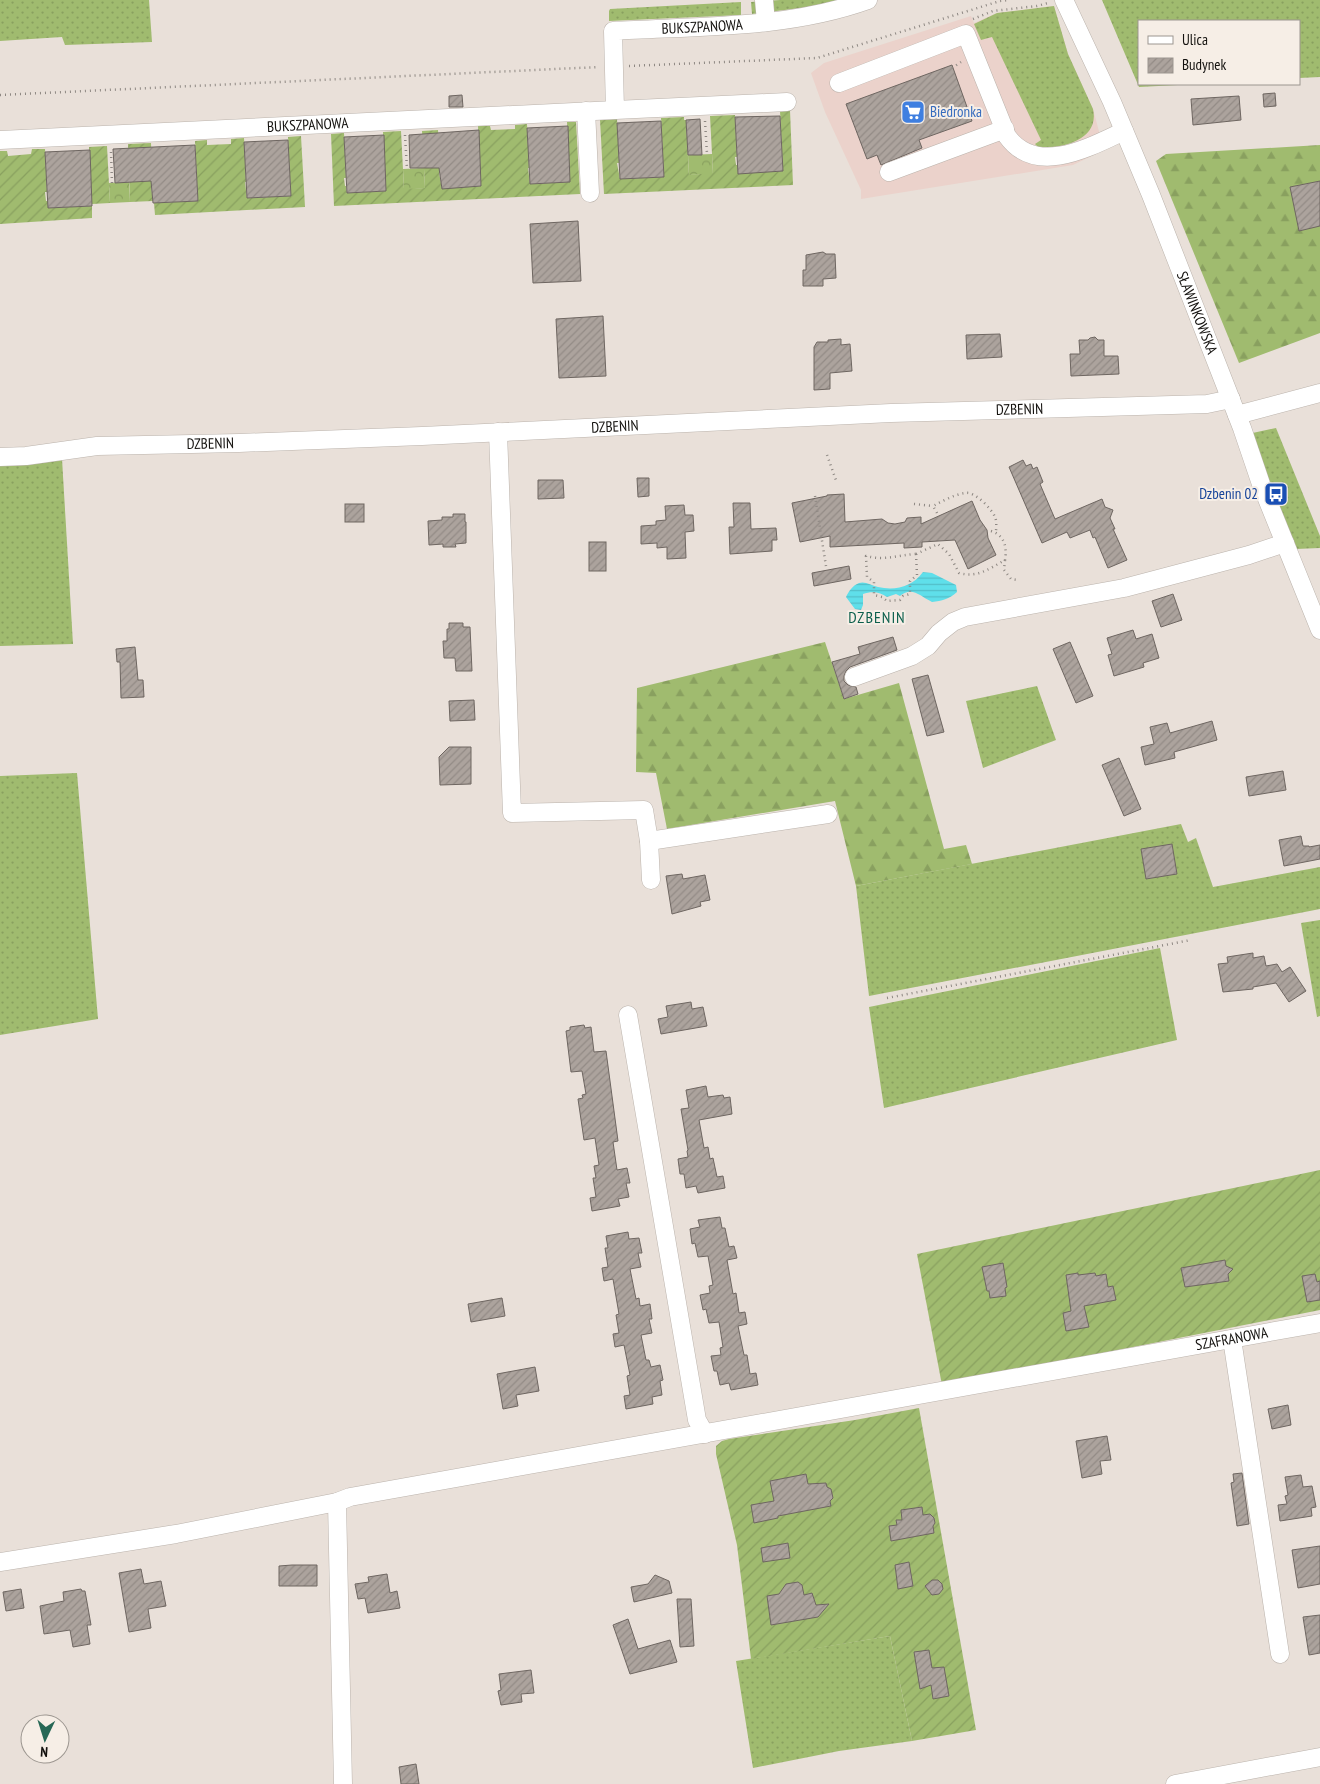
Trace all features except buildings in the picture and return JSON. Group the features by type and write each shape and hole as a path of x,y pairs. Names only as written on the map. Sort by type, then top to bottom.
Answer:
{"street":[{"path":"764,0 766,22"},
{"name":"BUKSZPANOWA","path":"615,110 613,31 766,22 801,17 868,0"},
{"name":"SŁAWINKOWSKA","path":"1059,1 1124,131 1231,399 1261,484 1320,630"},
{"path":"839,83 966,34 1002,124 1011,141 1019,148 1032,154 1046,157 1065,156 1124,131"},
{"name":"BUKSZPANOWA","path":"0,140 787,102"},
{"path":"586,111 590,193"},
{"path":"977,128 1002,124"},
{"path":"889,172 1002,124"},
{"path":"1237,415 1320,393"},
{"name":"DZBENIN","path":"0,456 26,456 97,446 239,443 891,413 1207,404 1231,399"},
{"path":"498,432 512,813 644,810 649,841 651,880"},
{"path":"854,677 912,656 928,646 939,633 953,622 965,617 1124,588 1248,555 1285,543"},
{"path":"649,841 828,814"},
{"path":"628,1015 697,1420 705,1434"},
{"name":"SZAFRANOWA","path":"0,1562 176,1534 338,1502 350,1497 1320,1323"},
{"path":"1232,1339 1280,1654"},
{"path":"338,1502 343,1784"},
{"path":"1176,1784 1320,1757"}],"path":[{"path":"0,95 817,58 1000,1 1009,0"},
{"path":"969,20 992,11 1037,6 1059,1"},
{"path":"952,68 974,54"},
{"path":"705,112 707,154"},
{"path":"405,128 407,169"},
{"path":"111,150 112,183"},
{"path":"827,455 837,484"},
{"path":"914,504 933,506 960,494 968,492 974,494 996,518 996,533"},
{"path":"815,496 826,566"},
{"path":"933,506 937,513"},
{"path":"991,531 996,533 1005,543 1004,570 1011,578 1018,580"},
{"path":"916,554 917,575 910,581 910,594 903,596 900,600 888,601 874,595 874,582 867,577 866,556 882,559 916,554 938,544 949,554 959,573 966,575 980,574 1005,560"},
{"path":"887,998 1191,940"}],"shaded area":[{"path":"1054,6 1068,54 1093,109 1104,150 1073,165 861,199 861,190 825,112 811,73 824,63 971,16 974,23 997,13"}],"green space":[{"path":"0,0 149,0 152,42 65,45 62,37 0,41"},
{"path":"839,0 809,7 752,14 751,2"},
{"path":"1102,0 1320,0 1320,77 1300,78 1300,20 1138,20 1138,85"},
{"path":"741,2 741,15 609,21 610,9"},
{"path":"1054,6 1068,54 1093,109 1094,120 1091,128 1077,140 1058,146 1038,147 1035,144 1041,140 992,37 981,40 974,24 997,13"},
{"path":"1138,85 1178,85 1139,87"},
{"path":"790,110 793,185 604,194 600,120 617,119 619,163 617,163 620,179 664,177 661,118 684,117 684,120 686,120 689,175 713,173 710,116 735,115 737,157 735,157 738,173 783,171 780,111"},
{"path":"567,122 576,122 580,194 334,206 331,134 344,133 346,178 344,178 347,193 386,191 383,132 401,131 404,189 425,188 422,131 438,130 441,173 439,173 442,188 481,186 478,126 490,126 491,130 515,129 515,125 527,124 530,184 570,182"},
{"path":"301,136 305,207 155,215 154,203 198,201 195,141 207,140 207,145 231,144 231,139 244,138 247,198 291,196 288,137"},
{"path":"151,143 153,187 151,187 153,201 130,202 128,144"},
{"path":"1320,145 1320,333 1239,363 1156,161 1166,154"},
{"path":"107,146 110,203 92,204 89,147"},
{"path":"32,149 45,149 47,192 45,192 48,208 92,206 92,218 0,224 0,151 7,151 8,156 31,154"},
{"path":"712,154 713,174 689,175 688,155"},
{"path":"424,168 425,188 404,190 403,169"},
{"path":"129,182 130,202 110,203 109,183"},
{"path":"1276,428 1320,536 1320,548 1296,549 1248,434"},
{"path":"62,459 73,644 0,646 0,462"},
{"path":"825,642 844,699 899,683 944,849 966,845 972,864 856,886 835,801 667,829 656,773 636,772 637,688"},
{"path":"1037,686 1056,740 983,768 966,701"},
{"path":"77,773 98,1019 0,1035 0,776"},
{"path":"1181,824 1188,842 1196,838 1213,887 1320,867 1320,909 869,996 856,886"},
{"path":"1320,920 1320,1016 1317,1017 1301,923"},
{"path":"1160,948 1177,1040 884,1108 869,1007"},
{"path":"1320,1170 1320,1310 942,1385 917,1254"},
{"path":"919,1408 976,1730 912,1741 890,1636 751,1659 737,1545 716,1454 716,1446 722,1441 729,1439 855,1420"},
{"path":"890,1636 912,1741 839,1751 753,1768 736,1661"}],"water":[{"path":"923,572 932,573 956,585 957,592 945,599 932,602 912,592 904,593 900,596 896,594 887,597 879,593 866,593 863,594 861,610 855,609 846,597 851,589 859,583 884,588 903,587 914,581"}],"place":[{"name":"Biedronka","path":"913,112"},
{"name":"Dzbenin 02","path":"1276,494"}],"district":[{"name":"DZBENIN","path":"877,617"}]}
